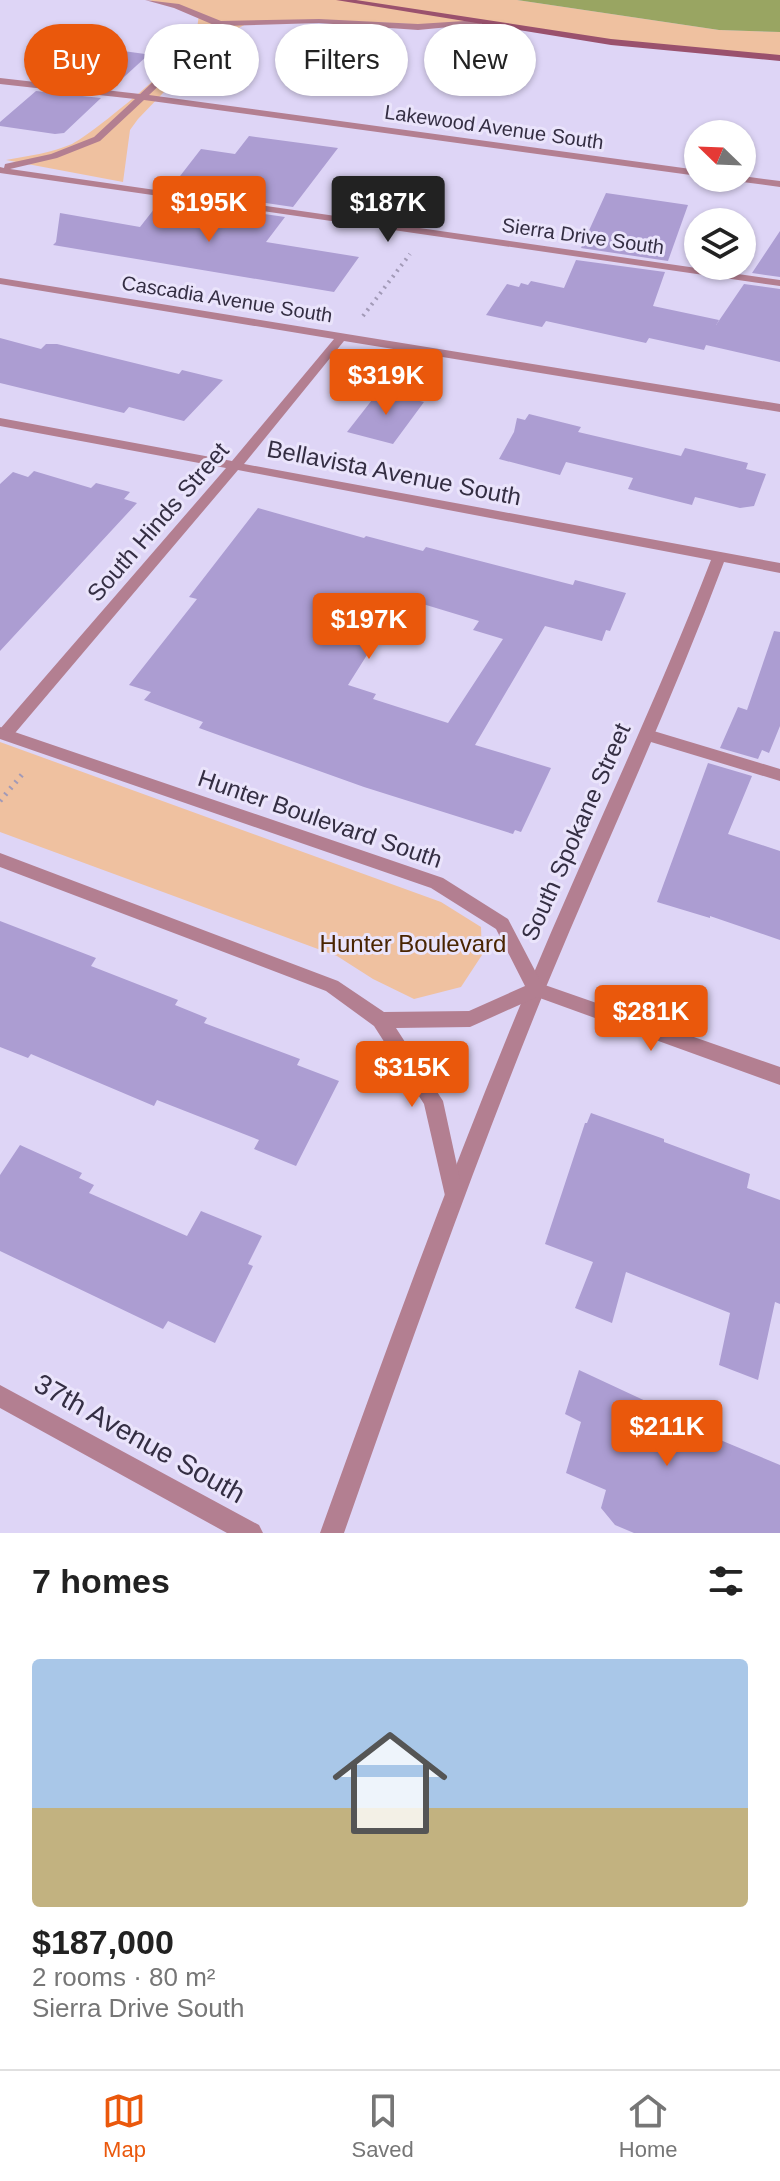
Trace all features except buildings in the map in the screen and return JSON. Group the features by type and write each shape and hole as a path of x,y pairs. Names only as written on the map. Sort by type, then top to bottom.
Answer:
{"main road":[{"path":"340,0 611,42 780,58"}],"street":[{"path":"149,0 176,6 220,24 319,21 418,27 480,22"},
{"name":"Lakewood Avenue South","path":"0,81 144,97 684,171"},
{"path":"0,169 76,150 97,139 144,97"},
{"name":"Sierra Drive South","path":"0,169 780,283"},
{"path":"756,181 780,184"},
{"name":"Cascadia Avenue South","path":"0,281 780,408"},
{"name":"South Hinds Street","path":"2,734 236,465 342,336"},
{"name":"Bellavista Avenue South","path":"0,422 780,568"},
{"name":"South Spokane Street","path":"332,1533 453,1193 719,557"},
{"name":"Hunter Boulevard South","path":"2,734 437,883 502,924 536,989"},
{"path":"647,735 780,775"},
{"path":"0,860 332,986 381,1020 433,1101 453,1193"},
{"path":"381,1020 470,1019 536,989 780,1076"},
{"name":"37th Avenue South","path":"0,1396 251,1533"}],"path":[{"path":"358,323 405,261"},
{"path":"0,801 31,764"}],"green space":[{"path":"149,0 517,0 719,30 780,32 780,58 709,53 536,30 536,24 198,24 199,14"},
{"path":"144,89 144,96 160,96 130,130 123,182 6,160 72,144"},
{"name":"Hunter Boulevard","path":"0,742 441,902 481,927 482,955 461,987 414,999 373,979 337,956 0,832"}],"shaded area":[{"path":"517,0 780,0 780,32 719,30"}]}
